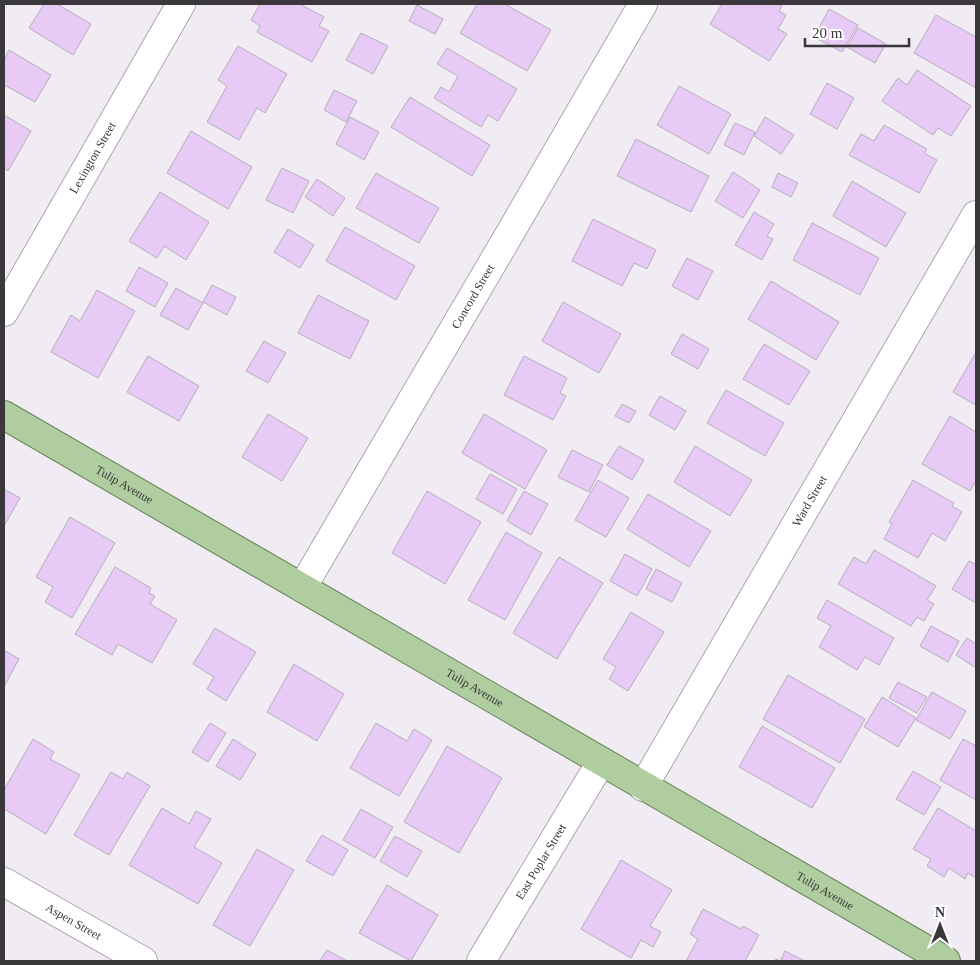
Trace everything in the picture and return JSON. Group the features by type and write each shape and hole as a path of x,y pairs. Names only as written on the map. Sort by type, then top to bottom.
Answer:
{"main road":[{"name":"Tulip Avenue","path":"4,415 946,961"}],"street":[{"name":"Lexington Street","path":"4,312 181,4"},
{"name":"Concord Street","path":"302,588 514,228 642,4"},
{"name":"Ward Street","path":"643,787 976,215"},
{"name":"East Poplar Street","path":"481,961 601,762"},
{"name":"Aspen Street","path":"4,882 143,961"}],"building":[{"path":"44,4 57,4 91,24 73,55 29,28"},
{"path":"260,4 300,4 324,17 319,26 329,31 312,62 257,32 260,26 251,20"},
{"path":"477,4 505,4 551,30 527,71 460,33"},
{"path":"722,4 778,4 782,6 779,11 786,15 778,29 787,34 769,61 710,24"},
{"path":"417,5 443,19 435,34 409,21"},
{"path":"829,9 858,25 842,52 814,37"},
{"path":"936,15 976,37 976,88 914,53"},
{"path":"858,28 886,44 875,63 847,47"},
{"path":"361,33 388,46 373,74 346,60"},
{"path":"238,46 287,74 265,113 257,108 239,140 207,122 227,86 218,80"},
{"path":"447,48 517,89 498,121 488,115 481,127 434,98 441,87 449,92 458,76 437,64"},
{"path":"9,50 51,75 35,102 4,85 4,60"},
{"path":"917,70 971,106 951,136 938,128 933,135 882,101 898,78 907,85"},
{"path":"827,83 854,98 837,129 810,114"},
{"path":"679,86 731,114 709,154 657,125"},
{"path":"334,90 357,101 346,122 324,110"},
{"path":"410,97 490,145 472,176 391,127"},
{"path":"4,115 31,131 8,171 4,168"},
{"path":"350,117 379,132 364,160 336,144"},
{"path":"765,117 794,135 781,154 754,136"},
{"path":"735,123 755,132 744,155 724,145"},
{"path":"884,125 927,149 924,153 937,160 919,193 849,155 861,134 874,141"},
{"path":"191,131 252,167 228,209 167,173"},
{"path":"636,139 709,176 691,212 617,176"},
{"path":"282,168 309,181 293,213 266,200"},
{"path":"733,172 760,190 743,218 715,201"},
{"path":"376,173 439,208 419,243 356,208"},
{"path":"778,173 798,183 791,197 772,187"},
{"path":"317,179 345,198 333,216 305,197"},
{"path":"852,181 906,213 886,247 833,216"},
{"path":"160,192 209,222 186,260 164,246 157,258 129,241"},
{"path":"754,212 774,224 767,236 773,239 762,260 735,245"},
{"path":"593,219 656,250 647,269 634,263 622,286 572,261"},
{"path":"812,223 879,258 860,295 793,260"},
{"path":"345,227 415,266 396,300 326,261"},
{"path":"288,229 314,245 300,268 274,252"},
{"path":"687,258 713,271 698,300 672,286"},
{"path":"139,267 168,283 155,307 126,291"},
{"path":"771,281 839,322 816,360 748,319"},
{"path":"212,285 236,297 227,315 203,302"},
{"path":"176,288 203,303 188,330 160,315"},
{"path":"97,290 135,311 98,378 51,352 71,315 80,321"},
{"path":"318,295 369,321 350,359 298,333"},
{"path":"563,302 621,334 599,373 542,341"},
{"path":"682,334 709,349 698,369 671,354"},
{"path":"264,341 286,353 268,383 246,371"},
{"path":"764,344 810,371 789,405 743,379"},
{"path":"976,355 976,405 953,392"},
{"path":"148,356 199,386 179,421 127,392"},
{"path":"524,356 567,378 560,393 566,396 553,420 504,395"},
{"path":"726,390 784,423 765,456 707,423"},
{"path":"660,396 686,411 675,430 649,415"},
{"path":"622,404 636,411 629,423 615,416"},
{"path":"268,414 308,438 282,481 242,457"},
{"path":"484,414 547,450 525,489 462,453"},
{"path":"950,416 976,432 976,481 970,491 922,464"},
{"path":"619,446 644,460 632,480 607,465"},
{"path":"695,446 752,480 730,516 674,482"},
{"path":"572,450 603,465 589,492 558,477"},
{"path":"490,474 517,489 503,514 476,499"},
{"path":"598,480 629,498 606,537 575,520"},
{"path":"913,480 954,503 952,506 962,512 945,541 932,533 918,558 884,539 892,524 889,522"},
{"path":"4,489 20,498 4,526"},
{"path":"427,491 481,522 445,584 392,553"},
{"path":"524,491 548,504 531,535 507,521"},
{"path":"648,494 711,531 689,567 627,529"},
{"path":"70,517 115,543 72,618 45,602 53,587 36,577"},
{"path":"506,532 542,553 505,620 468,600"},
{"path":"874,550 936,586 927,600 934,604 924,621 917,617 911,626 838,584 854,557 866,564"},
{"path":"625,554 652,569 637,596 610,581"},
{"path":"559,557 603,583 557,659 513,633"},
{"path":"969,561 976,565 976,603 952,589"},
{"path":"115,567 151,588 149,593 155,596 150,604 177,620 152,663 118,644 112,655 75,634"},
{"path":"656,569 682,583 672,602 646,589"},
{"path":"827,600 894,638 879,665 865,657 857,670 819,647 831,626 817,618"},
{"path":"631,612 664,632 628,691 609,679 616,667 603,659"},
{"path":"931,626 959,641 948,662 920,646"},
{"path":"215,628 256,652 226,701 207,689 214,677 193,664"},
{"path":"967,638 976,644 976,668 956,655"},
{"path":"4,650 19,659 5,685 4,684"},
{"path":"294,664 344,694 317,741 267,712"},
{"path":"788,675 865,719 840,763 763,719"},
{"path":"898,682 927,697 917,713 889,698"},
{"path":"932,692 966,711 950,739 916,720"},
{"path":"882,697 916,718 898,747 864,727"},
{"path":"210,723 226,733 208,762 192,752"},
{"path":"376,723 407,741 414,729 432,740 399,796 350,768"},
{"path":"762,726 835,768 812,808 739,767"},
{"path":"33,739 54,752 50,759 80,775 46,834 4,809 4,790"},
{"path":"233,739 256,754 240,780 216,766"},
{"path":"963,739 976,746 976,800 940,780"},
{"path":"447,746 502,778 459,853 404,822"},
{"path":"913,771 941,787 924,815 896,799"},
{"path":"111,772 123,779 127,772 150,786 109,855 74,835"},
{"path":"162,808 189,824 196,811 211,819 194,847 222,863 198,904 129,865"},
{"path":"938,808 976,831 976,878 968,873 965,879 949,868 944,877 927,866 931,859 913,849"},
{"path":"361,809 393,827 375,858 343,840"},
{"path":"322,835 348,850 333,876 306,861"},
{"path":"395,836 422,851 407,877 380,861"},
{"path":"257,849 294,870 250,946 213,925"},
{"path":"621,860 672,890 650,926 661,932 653,947 641,940 631,958 581,929"},
{"path":"387,885 438,915 411,961 359,933"},
{"path":"703,909 741,929 743,926 759,935 745,961 686,961 698,939 690,934"},
{"path":"327,950 347,961 320,961"},
{"path":"785,951 805,961 780,961"}]}
